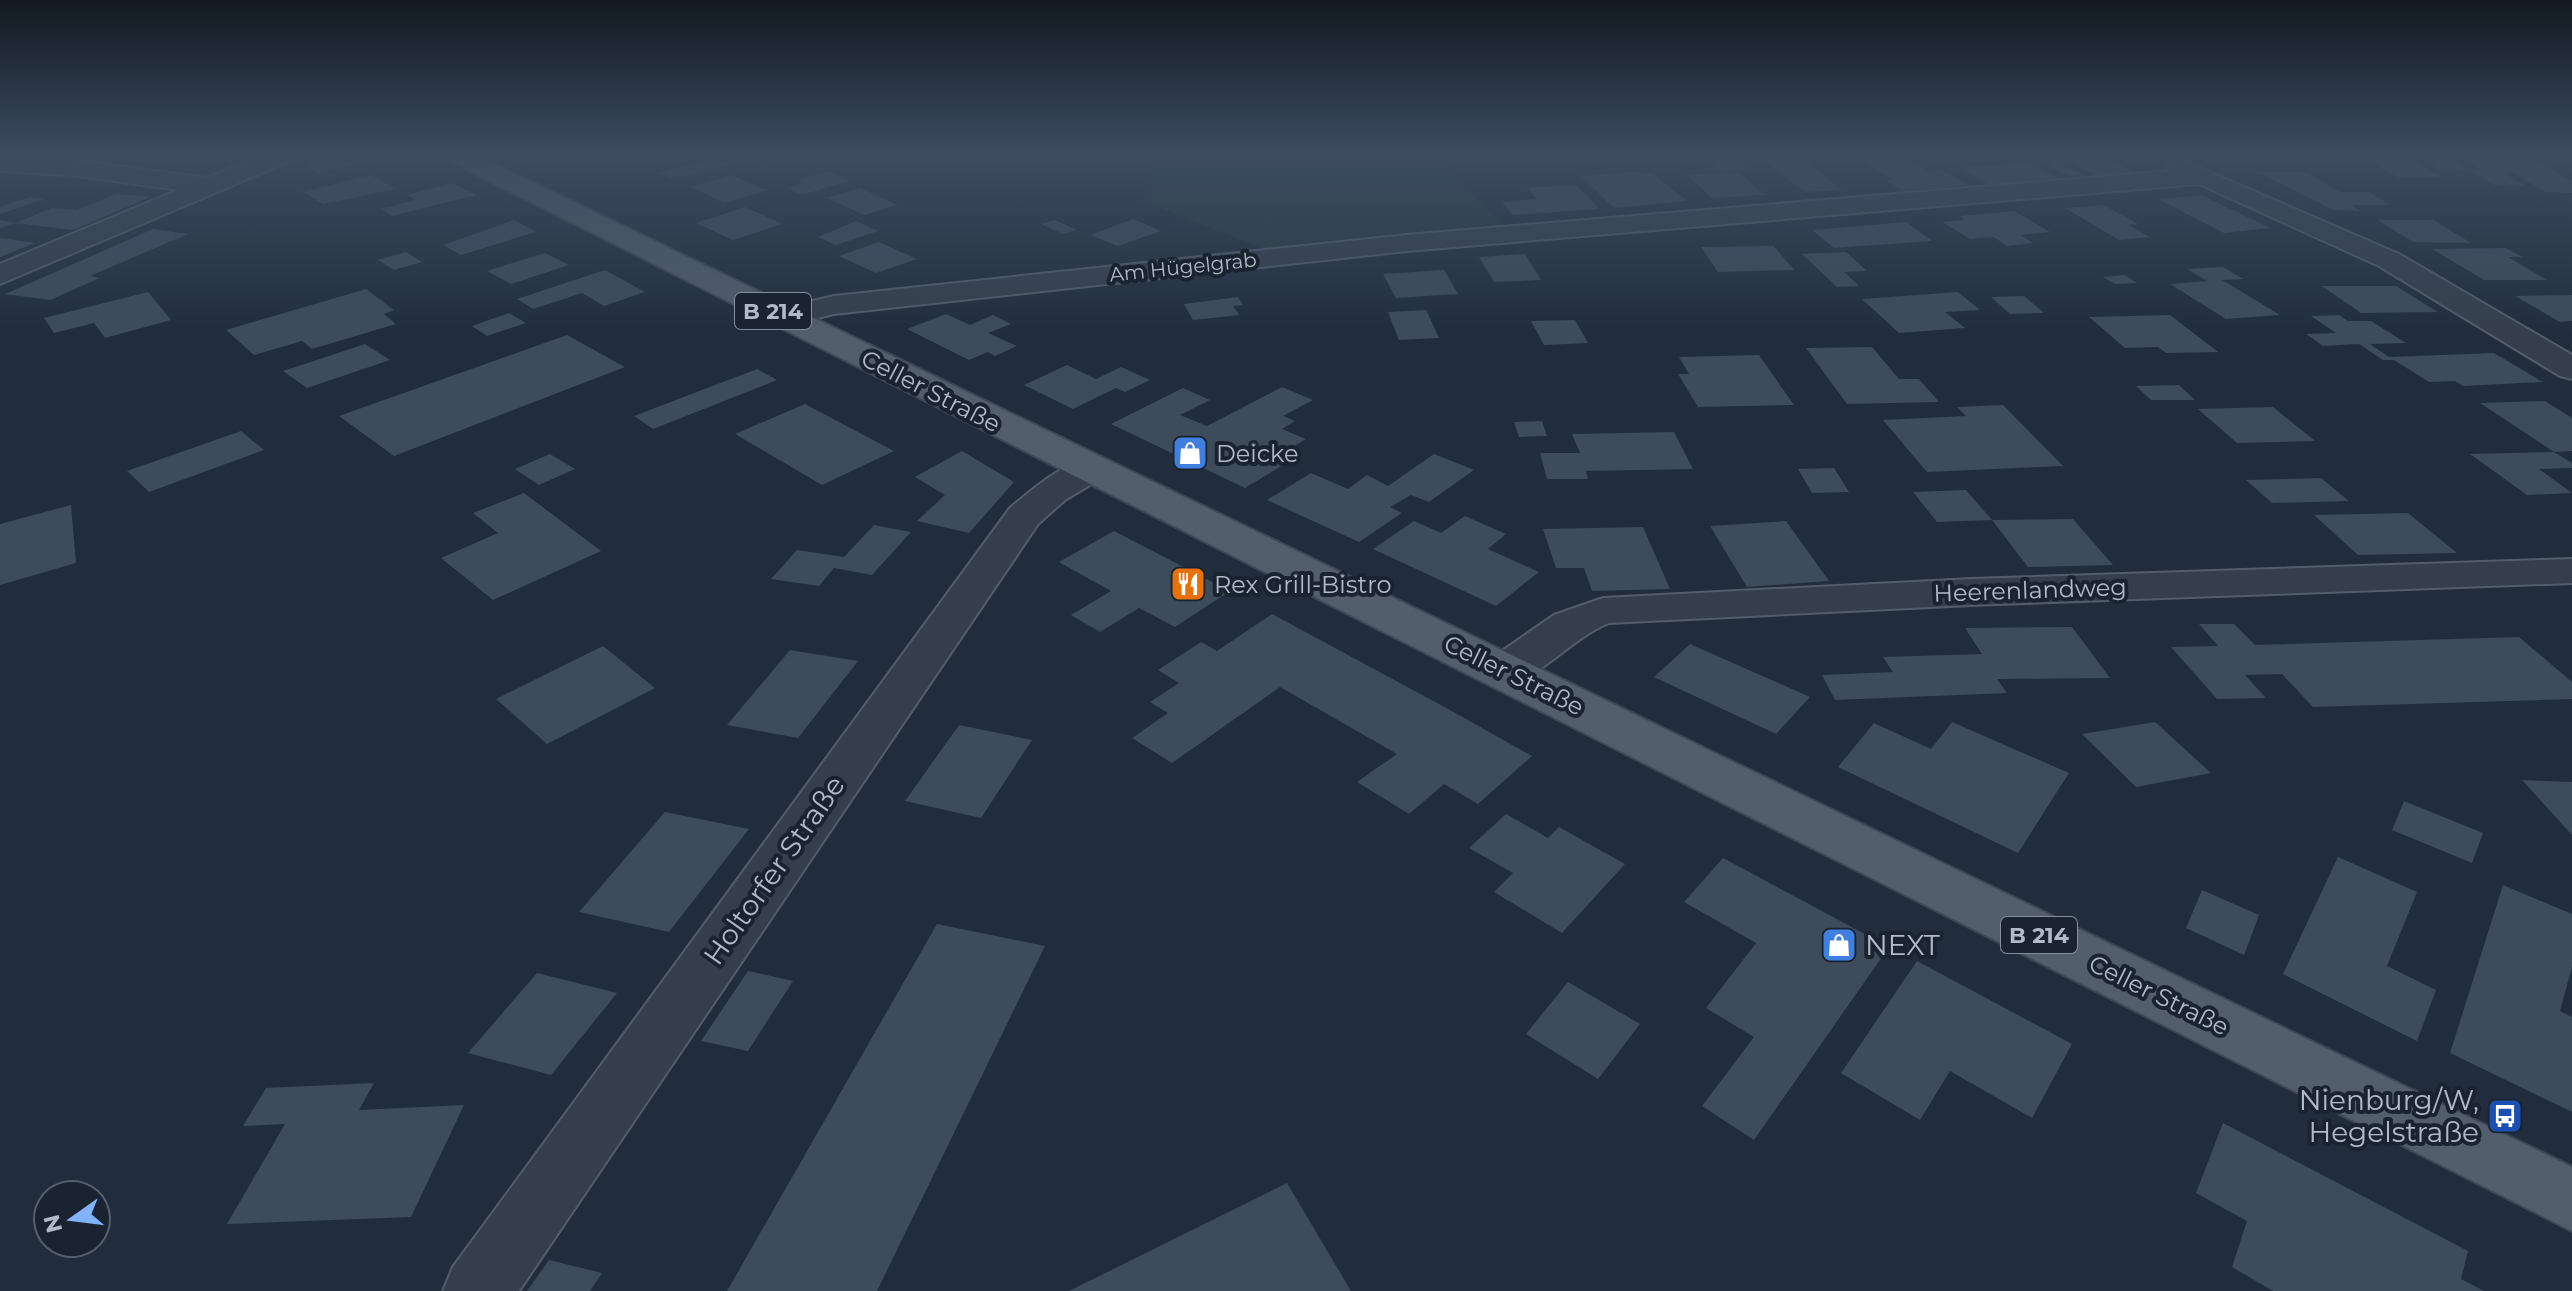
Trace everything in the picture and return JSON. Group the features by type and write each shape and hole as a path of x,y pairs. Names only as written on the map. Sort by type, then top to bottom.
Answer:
{"main road":[{"name":"Celler Straße","path":"577,214 1090,469 1505,670 2572,1200"}],"street":[{"path":"0,275 144,214"},
{"name":"Am Hügelgrab","path":"785,317 847,303 1407,243 1749,214"},
{"path":"2288,214 2389,260 2572,369"},
{"name":"Holtorfer Straße","path":"478,1291 1024,516 1052,492 1090,469"},
{"name":"Heerenlandweg","path":"1505,670 1569,624 1603,611 1971,592 2572,571"}],"green space":[{"path":"1176,214 1493,214 1506,227 1268,251"}],"building":[{"path":"37,214 110,214 73,230 15,223"},
{"path":"723,214 761,214 782,224 733,240 696,223"},
{"path":"2020,214 2050,232 2020,235 2033,243 2007,246 1994,237 1970,239 1942,222 1965,220 1960,216"},
{"path":"2076,214 2121,214 2138,224 2129,225 2150,237 2119,240"},
{"path":"2188,214 2242,214 2270,228 2224,233"},
{"path":"1133,219 1161,231 1118,246 1090,235"},
{"path":"0,220 15,223 0,228"},
{"path":"514,220 536,232 461,255 443,245"},
{"path":"1055,220 1077,230 1063,234 1041,224"},
{"path":"2378,220 2434,220 2471,243 2413,242"},
{"path":"856,221 878,231 836,245 818,237"},
{"path":"1906,222 1932,241 1834,248 1812,230"},
{"path":"153,229 188,234 90,276 100,278 50,300 5,294"},
{"path":"0,238 35,243 0,257"},
{"path":"879,242 917,259 876,273 839,256"},
{"path":"1774,246 1794,270 1718,272 1701,247"},
{"path":"2506,248 2522,257 2508,257 2547,280 2484,280 2432,249"},
{"path":"406,252 422,262 394,270 378,260"},
{"path":"1846,252 1867,271 1844,272 1859,286 1837,287 1802,254"},
{"path":"545,253 569,265 511,284 487,271"},
{"path":"1525,254 1541,280 1494,282 1479,257"},
{"path":"2223,267 2243,279 2222,280 2280,315 2226,319 2170,284 2207,281 2187,269"},
{"path":"605,270 645,292 604,306 582,293 533,309 517,299"},
{"path":"1444,270 1458,294 1396,298 1383,274"},
{"path":"2125,275 2137,283 2115,284 2103,277"},
{"path":"2322,286 2396,286 2438,312 2361,313"},
{"path":"366,289 394,310 384,314 396,324 312,349 302,341 254,355 226,330"},
{"path":"148,292 171,320 105,338 94,323 54,333 44,318"},
{"path":"1958,292 1980,310 1945,312 1965,328 1899,333 1862,299"},
{"path":"2572,295 2572,321 2560,322 2515,296"},
{"path":"2024,296 2044,313 2010,314 1991,297"},
{"path":"1238,297 1243,305 1233,306 1239,315 1193,320 1184,304"},
{"path":"1426,310 1439,338 1399,340 1388,312"},
{"path":"509,313 526,323 487,336 472,326"},
{"path":"946,314 970,325 993,315 1011,324 988,333 1017,346 995,356 988,352 969,360 907,329"},
{"path":"2170,315 2218,352 2166,353 2158,347 2125,348 2089,317"},
{"path":"2339,315 2348,321 2371,321 2406,343 2370,344 2389,357 2494,353 2543,382 2463,386 2455,381 2429,382 2394,360 2383,360 2359,344 2323,346 2306,334 2336,333 2311,316"},
{"path":"1575,320 1588,343 1544,345 1531,321"},
{"path":"567,335 625,367 394,456 339,416"},
{"path":"365,344 390,360 307,388 283,371"},
{"path":"1872,347 1899,379 1919,379 1939,402 1847,404 1806,348"},
{"path":"1759,355 1794,405 1698,407 1678,374 1689,374 1679,357"},
{"path":"1067,365 1096,379 1121,367 1150,380 1125,392 1116,388 1073,409 1024,385"},
{"path":"757,369 777,380 653,429 634,416"},
{"path":"2179,385 2195,400 2151,400 2136,386"},
{"path":"1282,387 1313,400 1283,416 1295,421 1282,429 1306,439 1276,457 1288,462 1245,488 1111,424 1183,388 1210,400 1180,415 1207,426"},
{"path":"2545,401 2572,418 2572,451 2554,452 2480,403"},
{"path":"805,404 894,451 822,485 735,434"},
{"path":"2003,405 2063,466 1927,472 1883,420 1966,416 1957,407"},
{"path":"2273,407 2315,441 2237,443 2198,409"},
{"path":"1542,421 1547,436 1519,437 1514,422"},
{"path":"241,431 264,450 149,492 127,471"},
{"path":"1674,432 1693,469 1586,471 1588,479 1547,479 1540,453 1580,453 1572,434"},
{"path":"962,451 1014,482 969,533 917,521 945,495 915,477"},
{"path":"2554,452 2572,463 2572,468 2539,469 2572,493 2527,495 2470,454"},
{"path":"550,454 575,469 539,485 515,469"},
{"path":"1434,454 1474,470 1429,502 1411,495 1390,507 1402,513 1359,542 1267,500 1311,473 1348,489 1367,475 1388,486"},
{"path":"1834,468 1849,492 1812,493 1798,469"},
{"path":"2321,478 2349,501 2272,503 2246,480"},
{"path":"1966,490 1992,520 1937,522 1913,492"},
{"path":"524,493 601,551 493,600 441,558 498,533 473,513"},
{"path":"71,505 76,563 0,585 0,524"},
{"path":"2408,513 2457,553 2358,555 2314,515"},
{"path":"1465,516 1506,534 1488,549 1539,572 1496,606 1373,549 1414,521 1441,533"},
{"path":"2073,519 2113,565 2028,567 1992,520"},
{"path":"1786,521 1829,581 1747,587 1710,526"},
{"path":"874,525 911,532 872,575 834,568 819,586 771,579 797,550 844,557"},
{"path":"1643,527 1670,589 1592,591 1584,568 1556,568 1543,529"},
{"path":"1114,531 1230,591 1175,627 1139,608 1100,632 1071,615 1111,591 1059,562"},
{"path":"1272,614 1532,756 1478,804 1444,784 1409,814 1357,782 1397,754 1280,687 1172,763 1132,738 1168,713 1150,702 1179,683 1158,670 1201,642 1217,651"},
{"path":"2199,624 2234,624 2255,645 2519,637 2572,682 2572,699 2313,707 2282,674 2245,675 2266,698 2217,699 2171,647 2218,646"},
{"path":"2072,627 2110,678 1997,679 2007,693 1835,700 1822,675 1893,672 1883,657 1982,654 1965,628"},
{"path":"1690,644 1810,697 1776,734 1654,677"},
{"path":"603,646 655,688 547,744 496,699"},
{"path":"790,650 858,661 798,738 727,725"},
{"path":"1952,722 2069,773 2018,853 1838,767 1874,723 1931,749"},
{"path":"2155,722 2211,773 2136,787 2082,734"},
{"path":"959,725 1032,740 981,818 905,801"},
{"path":"2522,780 2572,782 2572,835"},
{"path":"2404,801 2483,833 2472,863 2392,830"},
{"path":"665,812 749,829 669,932 579,912"},
{"path":"1506,814 1548,838 1559,827 1625,864 1562,933 1494,892 1513,873 1469,848"},
{"path":"2338,857 2417,892 2387,966 2436,990 2417,1041 2283,974"},
{"path":"1723,858 1889,947 1754,1140 1702,1106 1754,1037 1706,1008 1756,943 1684,902"},
{"path":"2503,885 2572,914 2572,967 2560,1011 2572,1017 2572,1112 2450,1053"},
{"path":"2202,890 2259,915 2244,955 2186,928"},
{"path":"937,924 1045,946 877,1291 727,1291"},
{"path":"1917,961 2072,1044 2032,1118 1950,1071 1920,1120 1841,1073"},
{"path":"748,971 793,981 748,1051 701,1041"},
{"path":"537,973 617,993 551,1075 468,1053"},
{"path":"1568,982 1640,1024 1598,1079 1526,1034"},
{"path":"374,1083 359,1110 464,1105 411,1217 227,1224 285,1124 243,1126 266,1088"},
{"path":"2223,1123 2468,1251 2461,1279 2484,1291 2273,1291 2232,1267 2247,1221 2196,1193"},
{"path":"1287,1183 1351,1291 1069,1291"},
{"path":"549,1260 602,1273 590,1291 527,1291"}],"place":[{"name":"Deicke","path":"1190,453"},
{"name":"Rex Grill-Bistro","path":"1188,584"},
{"name":"NEXT","path":"1839,945"},
{"name":"Nienburg/W, Hegelstraße","path":"2505,1116"}]}
